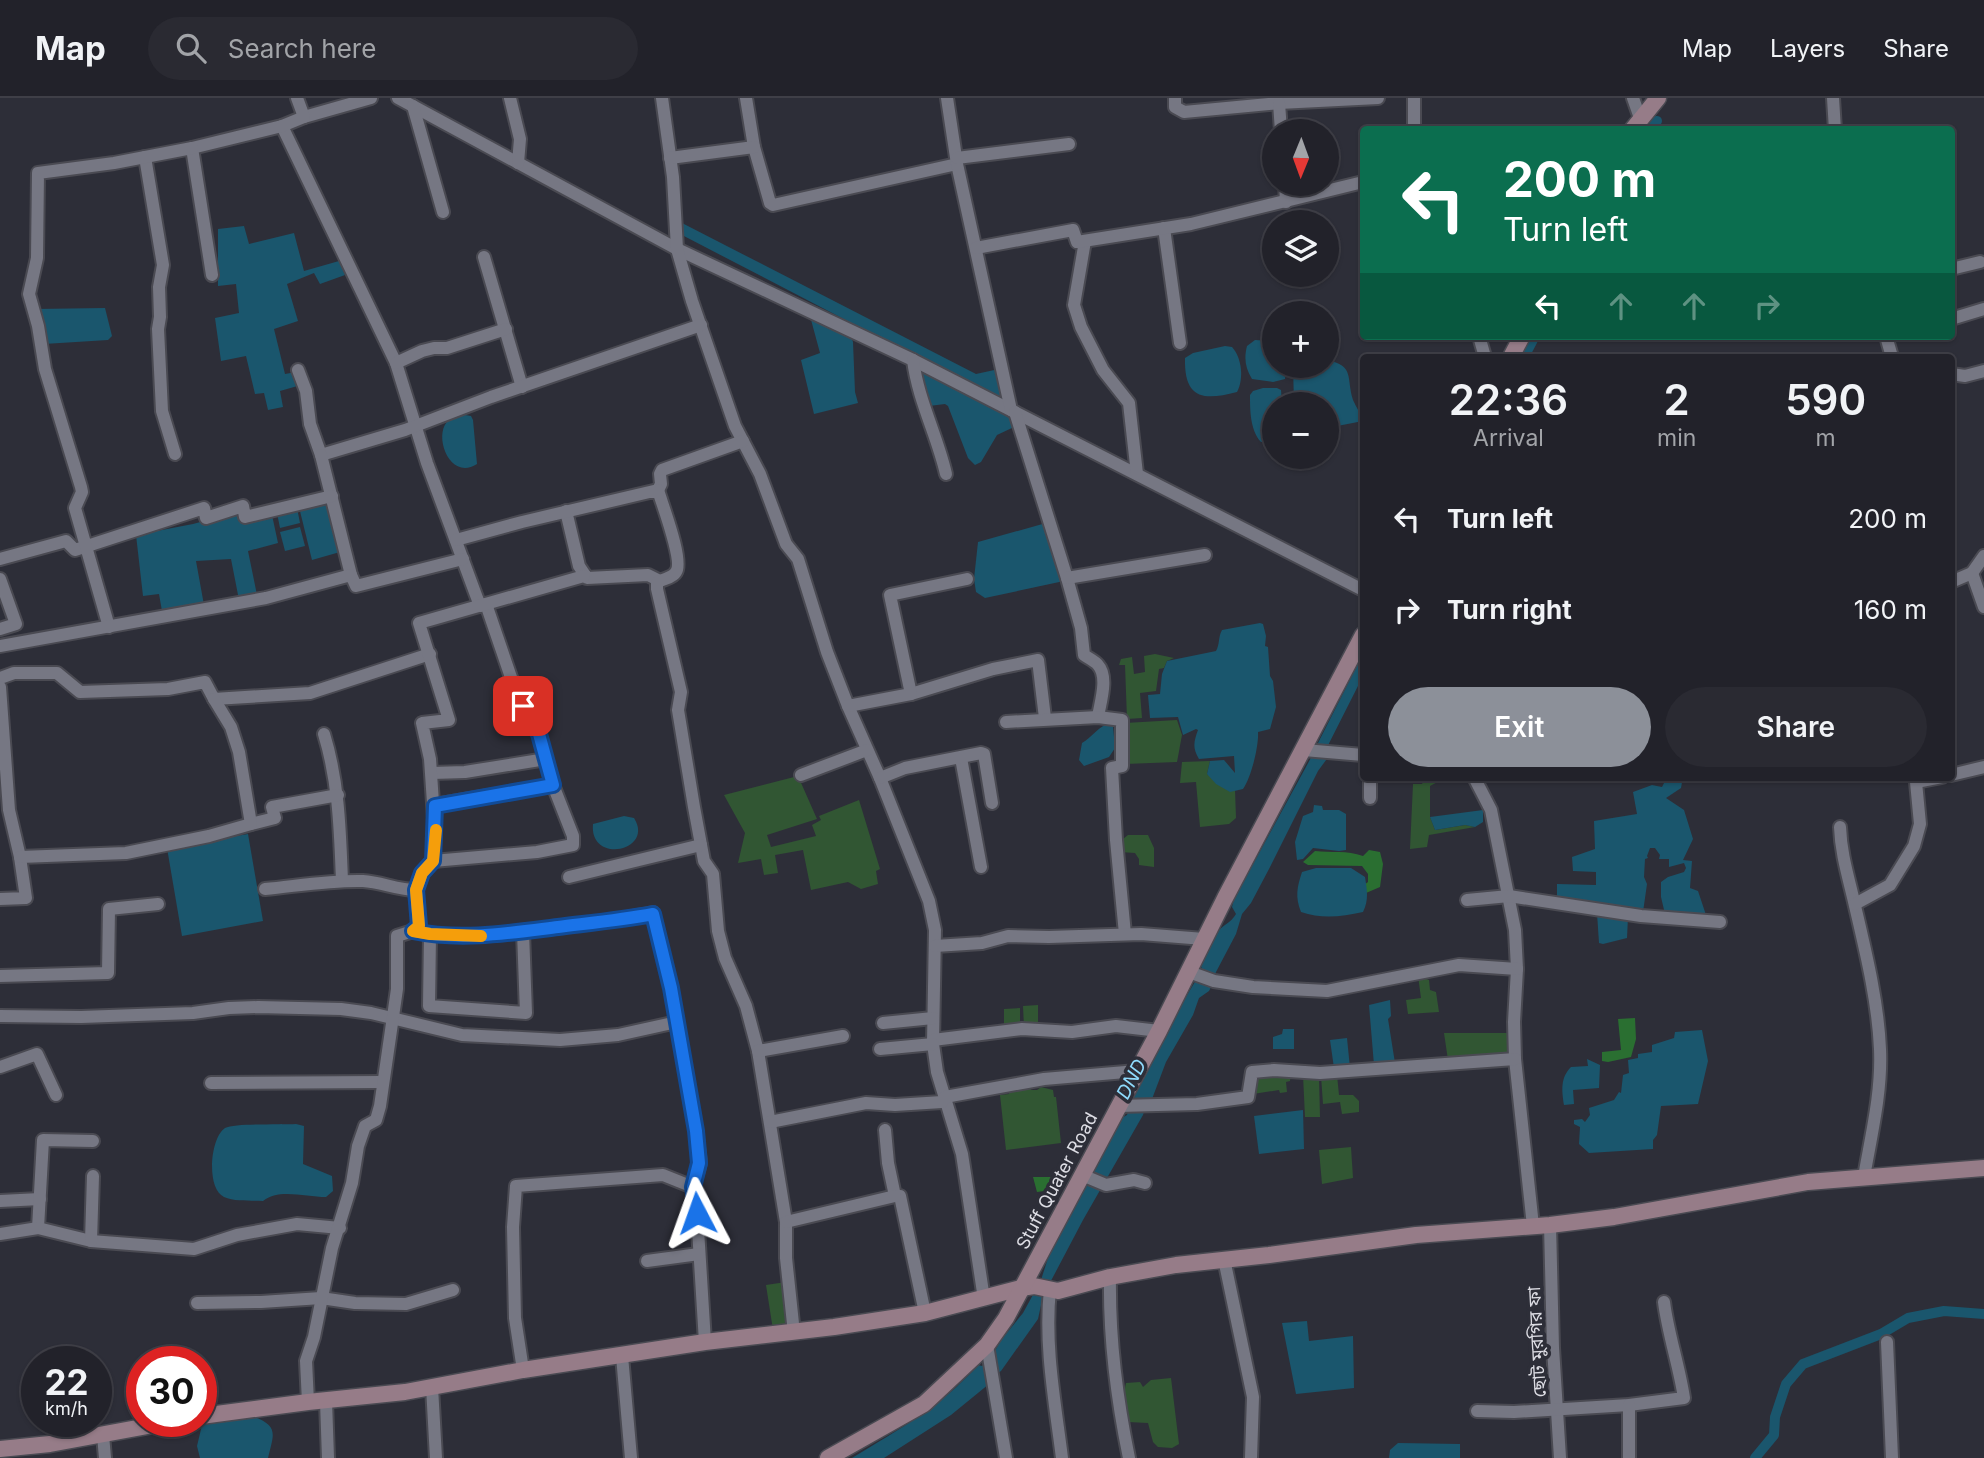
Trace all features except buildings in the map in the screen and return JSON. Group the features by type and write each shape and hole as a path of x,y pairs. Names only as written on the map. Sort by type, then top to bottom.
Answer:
{"street":[{"path":"297,98 304,117"},
{"path":"109,627 75,508 82,492 81,487 45,369 38,326 29,295 37,258 38,173 145,158 192,148 282,126 371,98"},
{"path":"398,98 677,249 913,360 1360,588"},
{"path":"510,98 520,139 519,163"},
{"path":"662,98 677,249 721,389 760,474 786,544 798,559 827,652 928,898 935,930 933,1042 937,1072 962,1154 984,1299"},
{"path":"746,98 754,147 770,203 773,205 957,161 1069,144"},
{"path":"947,98 957,161 1013,411 1066,578 1080,628 1084,655 1101,669 1102,688 1098,717"},
{"path":"1175,98 1175,107 1184,112 1279,103 1378,98"},
{"path":"1414,98 1415,126"},
{"path":"1633,98 1636,124"},
{"path":"1636,124 1658,98"},
{"path":"1833,98 1835,126"},
{"path":"1279,103 1280,119"},
{"path":"413,106 443,212"},
{"path":"282,126 396,363 463,559 517,695 539,734 553,785 573,836 573,845 537,852 433,861"},
{"path":"670,158 754,147"},
{"path":"192,148 212,275"},
{"path":"145,158 163,265 159,287 158,329 162,411 175,454"},
{"path":"976,248 1073,230 1077,242 1164,228 1360,183"},
{"path":"1286,196 1286,202"},
{"path":"1164,228 1180,343"},
{"path":"1085,241 1074,305 1081,327 1103,370 1129,403 1137,474"},
{"path":"484,257 522,387"},
{"path":"1955,268 1980,262"},
{"path":"1955,318 1984,309"},
{"path":"321,455 701,325"},
{"path":"396,363 434,348 447,348 506,329"},
{"path":"913,360 916,382 940,445 946,474"},
{"path":"298,370 306,391 310,424 321,455 356,586 463,559"},
{"path":"1955,375 1965,376 1984,370"},
{"path":"743,441 662,470 658,490 678,561 676,573 657,583 657,589 681,692 678,710 704,861 713,874 718,931 725,958 746,1006 758,1051 786,1222 786,1258 794,1333"},
{"path":"456,540 658,490"},
{"path":"0,559 66,541 75,550 204,508 206,518 243,506 245,517 332,496"},
{"path":"566,511 583,576"},
{"path":"1066,578 1205,555"},
{"path":"1955,580 1972,573 1984,556"},
{"path":"1972,573 1984,607"},
{"path":"0,646 48,635 109,627 266,598 351,575"},
{"path":"308,1402 306,1361 314,1337 332,1248 352,1183 358,1146 365,1126 376,1120 378,1115 394,1018 397,936 419,926 416,890 422,873 433,861 435,806 432,773 422,723 449,720 419,622 583,576 593,580 648,575 660,581"},
{"path":"0,578 16,624 0,629"},
{"path":"911,694 890,595 967,579"},
{"name":"Stuff Quater Road","path":"828,1458 924,1404 988,1350 1006,1318 1041,1289 1085,1176 1124,1106 1137,1071 1194,974 1204,939 1309,751 1360,641"},
{"path":"214,699 310,693 430,654"},
{"path":"848,706 911,694 993,669 1038,660 1045,718"},
{"path":"0,678 14,673 57,673 80,692 168,689 205,682 231,727 239,752 251,824"},
{"path":"0,687 4,801 20,858 26,898 0,899"},
{"path":"1006,722 1098,717 1122,720 1122,766 1112,768 1125,934"},
{"path":"324,734 338,795 342,881"},
{"path":"801,775 867,750"},
{"path":"1309,751 1360,755"},
{"path":"880,778 905,768 981,753 984,754 992,803"},
{"path":"961,758 981,867"},
{"path":"432,773 484,770 546,759"},
{"path":"1955,774 1984,767"},
{"path":"1370,781 1370,798"},
{"path":"1476,781 1491,810 1516,930 1515,1059 1533,1226"},
{"path":"1855,904 1890,885 1914,845 1920,824 1916,782 1921,781"},
{"path":"435,806 553,785"},
{"path":"20,858 126,853 275,818 272,807 338,795"},
{"path":"1840,827 1845,872 1855,904 1874,998 1880,1051 1877,1098 1864,1177"},
{"path":"569,877 701,845"},
{"path":"265,889 342,881 376,882 401,890 416,890"},
{"path":"1467,900 1509,896 1641,916 1720,922"},
{"path":"0,976 108,973 109,909 158,904"},
{"path":"413,931 479,936 653,914 663,947 677,1021 699,1163 693,1187 705,1342"},
{"path":"429,1006 526,1013 523,932"},
{"path":"428,1027 430,934"},
{"path":"935,946 982,943 1008,936 1125,934 1204,939"},
{"path":"1194,974 1214,981 1255,987 1327,991 1459,965 1517,969"},
{"path":"0,1016 81,1017 193,1013 258,1007 341,1009 394,1018 462,1035 560,1040 618,1035 677,1021"},
{"path":"883,1023 933,1018"},
{"path":"880,1049 1022,1029 1063,1032 1116,1026 1159,1031"},
{"path":"758,1051 843,1036"},
{"path":"0,1067 37,1054 56,1095"},
{"path":"1124,1106 1197,1104 1248,1097 1252,1072 1274,1070 1320,1073 1515,1059"},
{"path":"770,1122 814,1111 866,1103 906,1105 942,1102 945,1097 1044,1079 1137,1071"},
{"path":"211,1083 382,1082"},
{"path":"885,1130 895,1196"},
{"path":"38,1228 43,1140 93,1142"},
{"path":"217,1414 432,1387 705,1342 794,1333 925,1313 984,1299 1176,1265 1416,1235 1550,1225 1628,1215 1808,1182 1984,1168"},
{"path":"523,1370 515,1318 513,1227 516,1186 663,1175 693,1187"},
{"path":"91,1241 93,1176"},
{"path":"1085,1176 1104,1184 1134,1180 1144,1183"},
{"path":"786,1222 900,1196 925,1313"},
{"path":"0,1201 40,1199"},
{"path":"0,1234 38,1228 91,1241 149,1248 194,1249 237,1235 296,1224 340,1228"},
{"name":"ছোট মুরগির ফা","path":"1550,1225 1553,1348 1559,1408 1560,1458"},
{"path":"648,1261 699,1254"},
{"path":"1224,1259 1253,1397 1251,1458"},
{"path":"1110,1278 1113,1345 1122,1427 1129,1458"},
{"path":"1041,1289 1047,1314 1062,1458"},
{"path":"197,1303 321,1298 355,1303 406,1304 453,1290"},
{"path":"1477,1411 1514,1412 1629,1405 1684,1398 1680,1371 1667,1328 1664,1302"},
{"path":"1887,1342 1892,1458"},
{"path":"988,1350 1006,1458"},
{"path":"622,1356 631,1458"},
{"path":"432,1387 436,1458"},
{"path":"326,1401 328,1458"},
{"path":"1629,1405 1629,1458"},
{"path":"0,1449 88,1437"},
{"path":"103,1437 105,1458"}],"green space":[{"path":"1155,654 1174,658 1167,661 1164,668 1159,669 1156,691 1140,693 1142,718 1127,719 1125,665 1119,665 1121,659 1132,657 1134,674 1145,672 1144,656"},
{"path":"1177,720 1182,735 1177,762 1125,764 1125,723"},
{"path":"1210,761 1207,774 1235,790 1236,818 1229,824 1200,827 1196,782 1180,783 1182,762"},
{"path":"798,776 817,819 767,835 771,847 816,836 812,825 821,820 819,816 859,800 880,869 876,871 878,884 861,889 848,882 811,890 803,850 775,855 778,873 764,875 761,859 738,863 745,833 724,795"},
{"path":"1423,781 1439,781 1430,786 1430,817 1435,830 1465,825 1475,827 1429,835 1427,847 1410,849 1413,784 1422,784"},
{"path":"1128,835 1148,835 1154,848 1154,867 1139,865 1135,853 1120,852 1123,839"},
{"path":"1369,850 1380,852 1383,864 1380,887 1366,893 1364,885 1368,882 1368,874 1362,866 1308,865 1303,862 1315,851 1345,852 1363,856"},
{"path":"1418,976 1429,980 1430,990 1436,992 1439,1012 1408,1014 1406,1000 1421,998"},
{"path":"1038,1005 1038,1027 1024,1027 1023,1006"},
{"path":"1020,1008 1020,1027 1004,1028 1004,1009"},
{"path":"1635,1018 1636,1039 1631,1057 1602,1061 1602,1052 1621,1050 1618,1019"},
{"path":"1444,1033 1510,1033 1511,1057 1448,1060"},
{"path":"1291,1074 1290,1081 1286,1082 1287,1092 1280,1093 1279,1090 1253,1094 1253,1081 1258,1075"},
{"path":"1303,1075 1319,1076 1320,1117 1305,1117"},
{"path":"1337,1075 1339,1095 1353,1095 1359,1101 1359,1112 1342,1114 1340,1102 1323,1104 1321,1076"},
{"path":"1028,1083 1031,1090 1041,1087 1053,1090 1061,1143 1006,1150 1000,1095 1009,1094 1009,1088"},
{"path":"1351,1147 1353,1178 1322,1184 1319,1150"},
{"path":"1033,1177 1061,1177 1059,1189 1037,1192"},
{"path":"786,1282 791,1327 773,1330 766,1285"},
{"path":"1171,1378 1179,1444 1172,1448 1158,1447 1153,1442 1148,1423 1128,1422 1124,1393 1126,1383 1140,1382 1143,1387 1151,1380"}],"water":[{"path":"682,223 976,374 999,369 1005,399 884,340 682,235"},
{"path":"244,226 249,244 294,233 304,271 339,261 345,275 320,284 314,273 287,284 298,321 274,329 285,374 296,372 301,385 280,391 283,407 268,410 264,393 255,394 246,356 221,361 215,318 239,313 236,284 218,286 218,229"},
{"path":"105,308 112,336 108,340 44,344 35,309"},
{"path":"810,316 850,334 858,403 814,414 801,360 820,353"},
{"path":"1255,340 1262,340 1262,378 1285,379 1273,382 1252,379 1247,367 1247,346"},
{"path":"1232,347 1240,363 1241,381 1237,392 1214,396 1198,394 1188,382 1185,358 1193,353"},
{"path":"1339,364 1348,374 1360,422 1339,426 1339,392 1294,392 1293,378 1339,378"},
{"path":"922,372 1013,418 1014,427 997,435 981,462 975,465 968,458 948,406 929,406 919,373"},
{"path":"1263,388 1281,390 1262,392 1262,442 1257,437 1251,420 1250,395"},
{"path":"471,416 473,420 477,464 467,468 458,467 451,461 446,454 442,435 449,420"},
{"path":"327,500 340,552 312,560 299,507"},
{"path":"297,508 300,523 280,528 277,513"},
{"path":"241,511 272,515 278,543 248,551 257,595 239,600 231,559 196,561 204,605 162,611 159,594 143,596 136,535"},
{"path":"1046,523 1064,581 985,598 976,592 974,579 978,542"},
{"path":"300,527 305,546 285,551 280,532"},
{"path":"1263,624 1266,636 1265,646 1268,647 1276,707 1270,729 1258,732 1254,762 1246,784 1243,789 1230,792 1216,784 1207,774 1210,761 1224,760 1235,773 1234,756 1199,759 1194,744 1198,730 1183,735 1178,717 1150,718 1148,695 1160,694 1162,674 1167,661 1216,651 1222,630"},
{"path":"1107,724 1113,726 1115,748 1109,757 1084,766 1079,760 1082,743"},
{"path":"1313,754 1329,756 1318,771 1251,903 1242,914 1236,934 1212,985 1209,991 1199,998 1193,1015 1166,1062 1152,1099 1147,1102 1143,1115 1043,1296 1038,1319 1001,1371 951,1415 884,1458 852,1458 919,1416 949,1393 978,1365 982,1366 1023,1313 1041,1280 1048,1258 1120,1119 1127,1115 1174,1017 1202,970 1201,966 1212,941 1218,931 1236,914 1232,907 1234,899"},
{"path":"1665,781 1682,781 1681,788 1666,798 1684,810 1693,839 1683,860 1692,861 1690,888 1698,891 1707,918 1665,914 1661,882 1684,872 1686,868 1684,863 1669,867 1669,859 1659,859 1660,855 1655,848 1650,848 1648,858 1645,859 1644,877 1647,884 1643,912 1557,900 1557,884 1596,885 1596,872 1573,871 1572,857 1595,849 1594,821 1637,814 1633,792 1652,785 1662,787"},
{"path":"1314,805 1322,806 1323,810 1339,810 1346,814 1346,850 1313,848 1303,859 1297,860 1295,842 1303,816 1313,812"},
{"path":"1483,810 1483,822 1475,827 1465,825 1435,830 1430,817"},
{"path":"624,816 634,818 638,829 636,839 620,849 601,845 594,837 593,824"},
{"path":"248,834 263,921 182,936 167,848"},
{"path":"1316,868 1351,868 1365,877 1367,899 1363,912 1316,916 1301,912 1297,892 1302,872"},
{"path":"1597,913 1628,917 1627,938 1599,943"},
{"path":"1390,1000 1391,1016 1388,1019 1395,1063 1374,1065 1369,1005"},
{"path":"1283,1029 1294,1029 1294,1049 1273,1049 1273,1037 1282,1034"},
{"path":"1702,1030 1708,1061 1698,1104 1661,1106 1653,1149 1589,1153 1579,1144 1580,1127 1574,1124 1574,1120 1582,1119 1585,1122 1590,1115 1589,1108 1614,1100 1619,1092 1621,1093 1623,1075 1629,1073 1628,1060 1638,1058 1638,1054 1652,1052 1652,1045 1674,1038 1675,1032"},
{"path":"1347,1038 1350,1068 1334,1068 1330,1040"},
{"path":"1587,1059 1600,1065 1599,1088 1573,1090 1574,1104 1564,1105 1562,1090 1565,1076 1571,1067 1588,1066"},
{"path":"1303,1110 1304,1149 1259,1154 1254,1116"},
{"path":"296,1124 304,1126 303,1164 332,1176 333,1191 326,1197 284,1194 263,1201 233,1200 218,1192 212,1174 213,1152 225,1128"},
{"path":"1307,1321 1309,1341 1353,1336 1354,1388 1296,1394 1282,1323"},
{"path":"252,1416 267,1423 273,1436 268,1458 200,1458 197,1446 199,1437 217,1437 217,1420"},
{"path":"1398,1443 1460,1444 1460,1458 1389,1458 1390,1450"}],"waterway":[{"name":"DND","path":"1654,126 1657,121"},
{"name":"DND","path":"1526,354 1533,340"},
{"name":"DND","path":"1317,756 1360,671"},
{"path":"1755,1458 1774,1435 1775,1417 1786,1384 1803,1364 1881,1334 1908,1318 1944,1311 1984,1314"}],"slow traffic":[{"path":"436,830 433,861 422,873 416,890 419,926 413,931 481,936"}],"route":[{"path":"523,706 539,734 553,785 435,806 433,861 422,873 416,890 419,926 413,931 479,936 653,914 663,947 696,1131 699,1163 693,1187 697,1213"}]}
